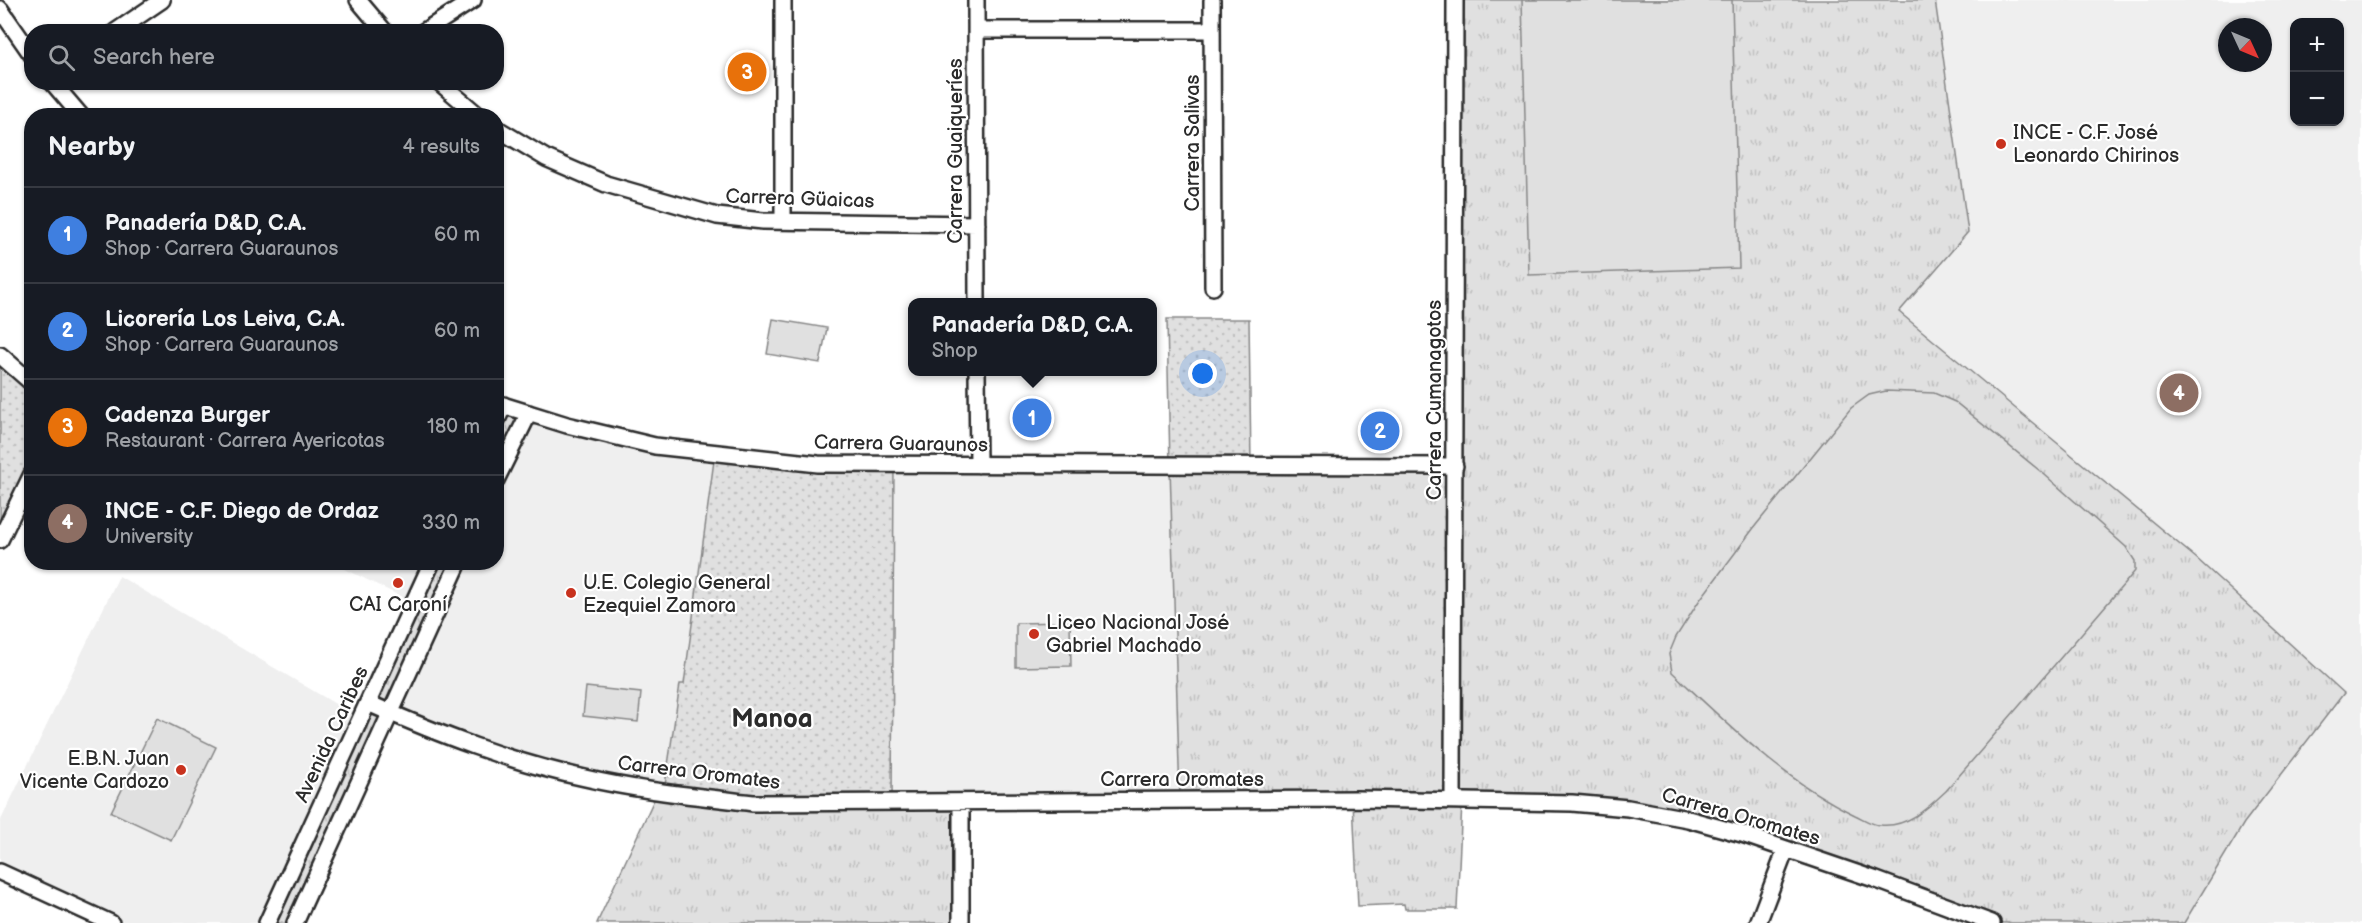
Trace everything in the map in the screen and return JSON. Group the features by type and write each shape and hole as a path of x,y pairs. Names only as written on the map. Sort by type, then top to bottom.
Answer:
{"street":[{"path":"126,24 162,0"},
{"path":"358,0 378,24"},
{"path":"436,24 473,0"},
{"path":"783,0 783,221"},
{"name":"Carrera Guaiqueríes","path":"976,0 977,298"},
{"name":"Carrera Salivas","path":"1212,0 1213,287"},
{"name":"Carrera Cumanagotos","path":"1453,800 1455,0"},
{"path":"0,9 24,44"},
{"path":"976,30 1212,30"},
{"path":"59,90 74,108"},
{"path":"448,90 470,108"},
{"name":"Carrera Güaicas","path":"504,133 546,158 606,184 694,212 741,220 977,224"},
{"path":"0,355 24,376"},
{"path":"977,376 978,465"},
{"name":"Carrera Guaraunos","path":"504,405 567,425 664,447 818,464 1455,466"},
{"path":"504,464 529,413"},
{"path":"0,540 24,490"},
{"name":"Avenida Caribes","path":"267,923 428,570"},
{"path":"295,923 455,570"},
{"name":"Carrera Oromates","path":"368,703 458,741 585,778 678,794 789,804 1453,800 1572,803 1628,808 1688,819 1786,849 1992,923"},
{"path":"961,802 961,923"},
{"path":"1758,923 1786,849"},
{"path":"0,872 111,923"}],"shaded area":[{"path":"1935,0 2362,0 2362,923 2184,923 2244,823 1899,312 1968,232"},
{"name":"U.E. Colegio General Ezequiel Zamora","path":"529,413 715,453 684,685 680,684 664,792 585,778 391,713 456,570 504,570 504,465"},
{"name":"Liceo Nacional José Gabriel Machado","path":"894,464 1170,467 1180,800 892,802"},
{"name":"CAI Caroní","path":"347,570 429,570 414,603"},
{"name":"E.B.N. Juan Vicente Cardozo","path":"119,576 361,719 267,923 111,923 0,872 0,822"}],"green space":[{"path":"1455,0 1935,0 1968,232 1899,312 2196,558 2344,693 2244,823 2184,923 1992,923 1874,879 1628,808 1180,800 1170,467 1455,466"},
{"path":"1522,0 1732,0 1739,268 1529,275"},
{"path":"773,319 827,328 820,363 767,354"},
{"path":"1167,319 1249,319 1251,466 1170,467"},
{"path":"0,355 24,376 24,489 0,540"},
{"path":"1886,391 1934,393 1955,402 2045,475 2126,547 2135,561 2135,571 1946,791 1916,816 1899,823 1880,825 1855,815 1804,786 1758,751 1672,672 1669,654 1676,637 1699,601 1756,525 1851,408 1869,395"},
{"path":"504,405 529,413 504,464"},
{"path":"715,453 894,464 892,802 664,792 680,684 684,684"},
{"path":"429,570 456,570 295,923 267,923"},
{"path":"1070,622 1071,666 1016,667 1016,623"},
{"path":"586,687 641,693 638,722 583,716"},
{"path":"157,718 216,747 171,840 111,812"},
{"path":"658,791 961,802 961,923 597,923"},
{"path":"1353,802 1462,802 1457,909 1405,909 1404,904 1358,906"}],"place":[{"name":"Cadenza Burger","path":"747,72"},
{"name":"INCE - C.F. José Leonardo Chirinos","path":"2001,144"},
{"name":"INCE - C.F. Diego de Ordaz","path":"2179,393"},
{"name":"Panadería D&D, C.A.","path":"1032,418"},
{"name":"Licorería Los Leiva, C.A.","path":"1380,431"},
{"name":"CAI Caroní","path":"398,583"},
{"name":"U.E. Colegio General Ezequiel Zamora","path":"571,593"},
{"name":"Liceo Nacional José Gabriel Machado","path":"1034,634"},
{"name":"E.B.N. Juan Vicente Cardozo","path":"181,770"}],"district":[{"name":"Manoa","path":"772,718"}]}
